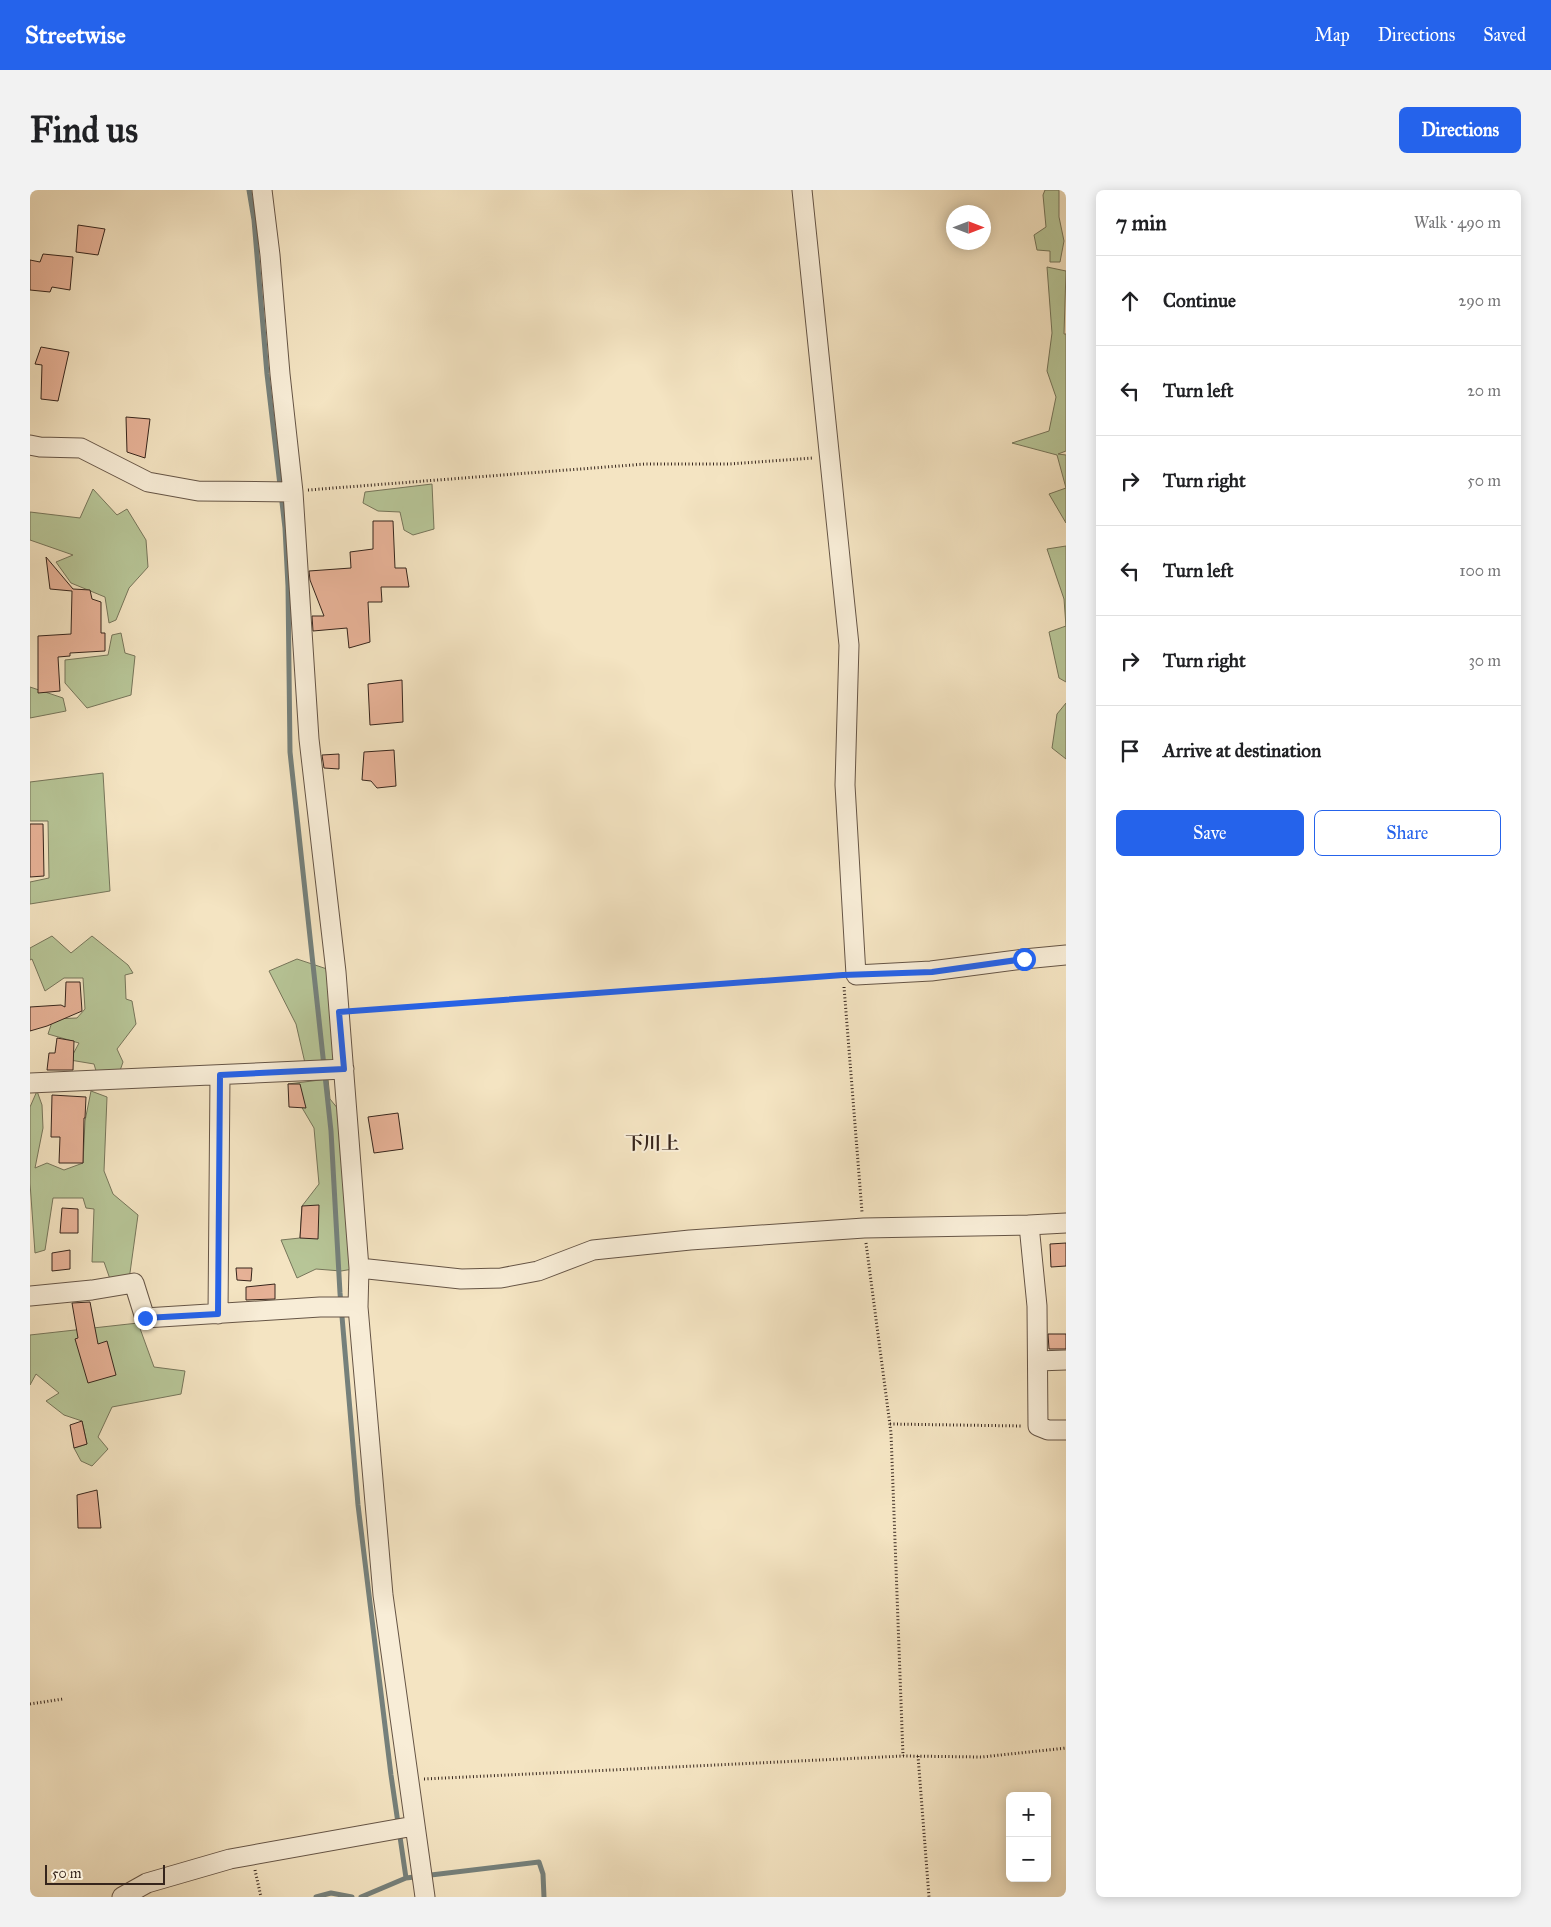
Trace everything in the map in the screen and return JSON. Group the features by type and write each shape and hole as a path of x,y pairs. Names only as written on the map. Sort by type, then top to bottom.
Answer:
{"street":[{"path":"262,190 293,492 308,740 344,1069 359,1268 358,1308 383,1595 424,1897"},
{"path":"802,190 849,645 846,785 849,975 932,972 1066,955"},
{"path":"30,444 40,447 81,448 148,482 198,491 293,492"},
{"path":"30,1084 344,1069"},
{"path":"218,1314 220,1075"},
{"path":"359,1268 461,1280 501,1278 538,1271 592,1250 690,1240 864,1228 1029,1226 1066,1223"},
{"path":"1029,1226 1037,1306 1038,1426 1048,1430 1066,1430"},
{"path":"30,1296 92,1290 134,1283 145,1318 320,1308 358,1308"},
{"path":"1038,1361 1066,1360"},
{"path":"122,1897 147,1884 230,1859 414,1826"}],"path":[{"path":"293,492 644,464 729,464 829,457"},
{"path":"339,1012 849,975 864,1228 890,1424 902,1756"},
{"path":"890,1424 1038,1426"},
{"path":"30,1704 63,1699"},
{"path":"408,1779 902,1756 982,1757 1066,1748"},
{"path":"918,1756 929,1897"},
{"path":"252,1855 261,1897"}],"green space":[{"path":"1045,190 1059,190 1059,217 1064,241 1060,262 1050,262 1050,251 1037,250 1034,235 1046,227 1043,195"},
{"path":"1047,267 1066,271 1064,334 1066,334 1066,451 1058,454 1066,455 1066,488 1057,455 1012,443 1049,431 1056,397 1047,371 1052,333"},
{"path":"432,484 434,529 413,535 404,530 400,512 378,511 363,503 365,492"},
{"path":"1066,488 1066,523 1049,494"},
{"path":"93,489 117,515 127,509 146,540 148,567 129,588 116,620 109,623 105,597 71,583 56,562 73,555 30,540 30,512 80,518"},
{"path":"1066,546 1066,626 1064,599 1047,549"},
{"path":"1066,626 1066,682 1059,678 1049,632"},
{"path":"121,633 125,653 135,656 131,695 87,708 65,683 65,660 108,655 112,635"},
{"path":"30,687 63,698 66,711 30,718"},
{"path":"1066,703 1066,759 1052,748 1057,714"},
{"path":"103,773 110,891 30,904 30,882 49,878 48,821 30,821 30,782"},
{"path":"52,936 71,953 92,936 128,965 133,973 125,975 126,999 132,1001 136,1024 117,1049 123,1062 114,1088 99,1081 94,1064 70,1060 79,1043 48,1034 53,1019 77,1018 85,1009 83,978 64,978 45,991 32,959 30,960 30,948"},
{"path":"297,959 336,972 342,1050 328,1067 305,1063 296,1024 269,971"},
{"path":"328,1079 330,1099 343,1115 359,1268 341,1271 316,1269 297,1278 281,1240 300,1238 302,1206 319,1184 314,1128 288,1084"},
{"path":"37,1091 42,1105 43,1128 35,1168 47,1163 64,1170 83,1163 85,1121 91,1091 107,1097 104,1171 113,1194 138,1215 129,1280 110,1279 104,1262 92,1262 94,1209 86,1208 83,1198 53,1198 45,1250 35,1253 30,1183 30,1107"},
{"path":"138,1323 154,1367 185,1371 181,1394 112,1407 98,1437 108,1449 92,1466 81,1461 74,1448 87,1444 82,1421 64,1415 46,1401 59,1393 36,1374 30,1385 30,1335"}],"building":[{"path":"78,225 105,229 98,255 76,252"},
{"path":"43,254 73,257 70,290 52,287 50,292 30,290 30,260 40,262"},
{"path":"41,347 69,352 58,401 41,399 42,365 35,364"},
{"path":"126,417 150,419 145,458 127,452"},
{"path":"373,521 393,521 395,568 406,568 409,587 381,587 382,602 368,602 370,642 349,648 347,628 313,631 312,616 324,616 310,580 309,571 351,568 350,552 373,549"},
{"path":"46,557 73,589 90,590 92,599 101,602 101,633 105,633 105,651 70,653 70,656 58,657 60,691 38,693 38,636 71,634 72,591 50,589"},
{"path":"402,680 403,722 370,725 368,684"},
{"path":"394,750 396,786 377,788 371,781 362,780 364,752"},
{"path":"339,754 339,769 324,768 322,755"},
{"path":"30,824 43,824 44,876 30,877"},
{"path":"66,982 80,982 82,1011 30,1031 30,1007 61,1005 65,1007"},
{"path":"57,1038 74,1041 73,1070 47,1070 49,1053 55,1053"},
{"path":"288,1084 300,1084 306,1108 289,1107"},
{"path":"52,1095 86,1097 83,1163 59,1163 60,1137 51,1137"},
{"path":"398,1113 403,1149 374,1153 368,1117"},
{"path":"319,1205 318,1239 300,1238 302,1206"},
{"path":"62,1208 78,1209 78,1233 60,1233"},
{"path":"1066,1243 1066,1266 1051,1267 1050,1244"},
{"path":"70,1250 70,1269 52,1271 52,1253"},
{"path":"236,1268 252,1268 251,1281 237,1280"},
{"path":"275,1284 275,1299 246,1300 246,1287"},
{"path":"90,1302 98,1344 107,1341 116,1375 88,1383 75,1339 78,1338 72,1303"},
{"path":"1048,1334 1066,1334 1066,1349 1049,1349"},
{"path":"82,1421 87,1444 74,1448 70,1425"},
{"path":"97,1490 101,1528 78,1528 77,1495"}],"waterway":[{"path":"249,190 254,220 267,374 285,528 288,586 290,752 331,1131 340,1293 358,1505 391,1775 406,1878"},
{"path":"361,1897 406,1878 539,1862 543,1874 544,1897"},
{"path":"316,1897 331,1893 352,1897"}],"district":[{"name":"下川上","path":"652,1143"}],"route":[{"path":"145,1318 218,1314 220,1075 344,1069 339,1012 843,975 932,972 1024,959"}]}
